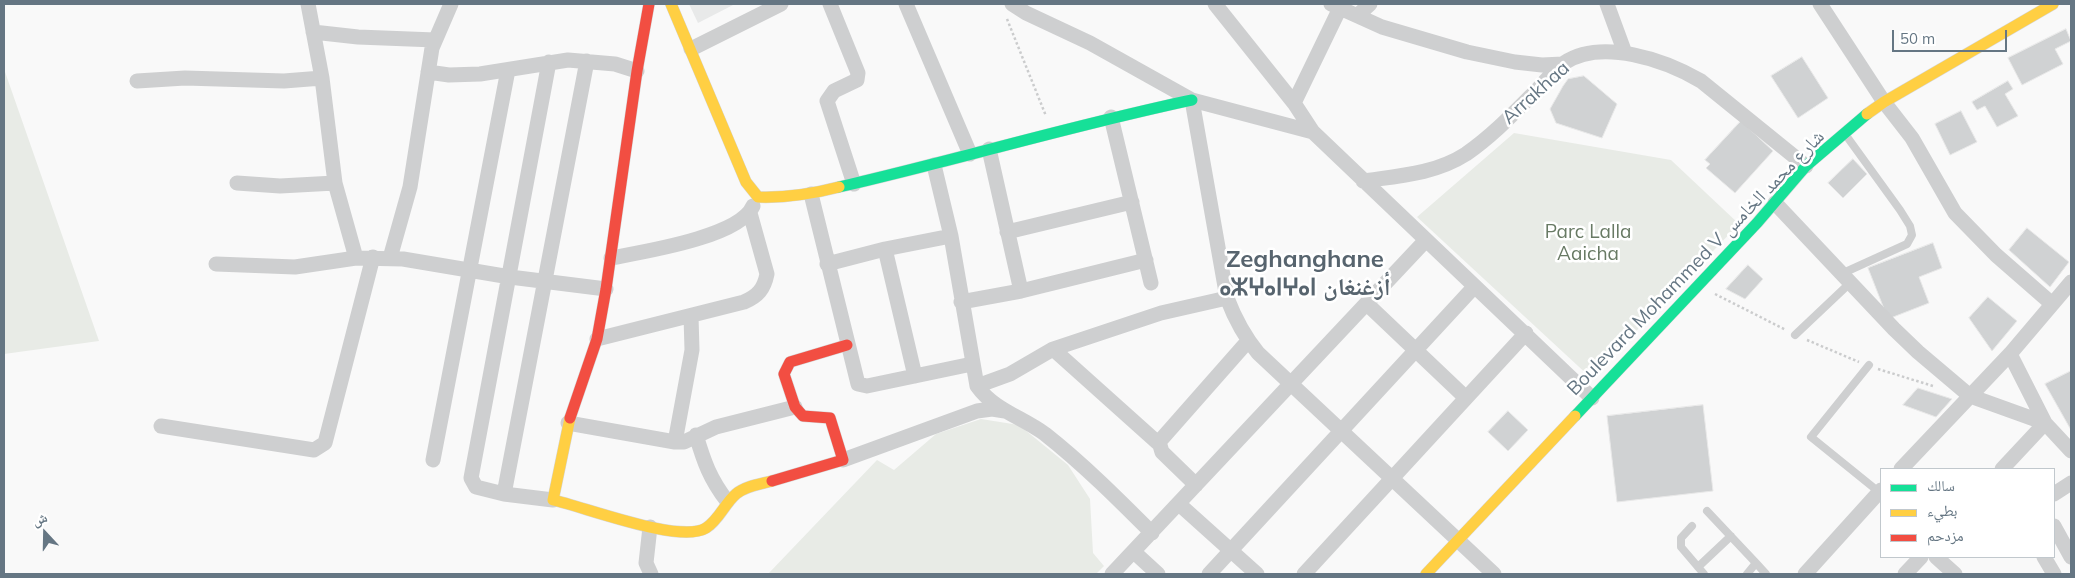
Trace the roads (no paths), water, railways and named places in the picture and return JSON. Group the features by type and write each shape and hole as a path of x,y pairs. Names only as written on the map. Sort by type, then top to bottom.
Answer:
{"street":[{"path":"308,4 322,78 335,183 356,258"},
{"path":"390,258 410,187 428,72 435,40 452,4"},
{"path":"553,500 568,423 597,339 606,289 637,71 649,4"},
{"path":"671,4 746,182 758,197 780,198 811,194 934,165 1111,117 1192,100"},
{"path":"691,49 781,4"},
{"path":"830,4 858,73 857,80 834,91 826,101 854,184"},
{"path":"906,4 970,154"},
{"path":"1215,4 1294,103 1313,132 1474,287 1526,333 1592,398"},
{"path":"1358,15 1370,4"},
{"path":"1607,4 1625,53"},
{"path":"1820,4 1884,102 1912,138 1955,213 1996,255 2051,303"},
{"name":"Boulevard Mohammed V شارع محمد الخامس","path":"1426,574 1775,203 1806,166 1884,102 2053,4"},
{"path":"1294,103 1336,6 1382,27 1467,52 1515,62 1542,65 1563,64"},
{"path":"1008,8 1026,13 1090,43 1192,100 1313,132"},
{"path":"313,32 358,37 435,40"},
{"name":"Arrakhaa","path":"1363,181 1421,172 1438,167 1466,154 1507,120 1563,64 1589,53 1606,51 1625,53 1668,65 1701,81 1806,166"},
{"path":"428,72 468,75 549,62 587,61 615,64 637,71"},
{"path":"504,494 587,61"},
{"path":"549,62 510,277 470,478 476,487 504,494 569,503 650,527 686,533 698,532 713,522 727,501 741,490 843,460 977,411 992,409 1005,411"},
{"path":"433,460 471,272 508,70"},
{"path":"137,81 185,78 284,81 322,78"},
{"path":"1192,100 1227,298 1235,320 1248,341 1291,384 1494,574"},
{"path":"1111,117 1151,283"},
{"path":"990,149 1021,291"},
{"path":"934,165 951,236 977,386 983,394 1005,411 1044,433 1152,533"},
{"path":"237,183 280,186 335,183"},
{"path":"811,194 855,381 860,386 972,364"},
{"path":"610,258 672,245 722,231 742,220 750,213 758,197"},
{"path":"1007,232 1132,202"},
{"path":"1775,203 1918,352 1970,396 2045,423"},
{"path":"597,339 744,302 762,291 767,274 750,213"},
{"path":"827,264 885,249 951,236"},
{"path":"1112,574 1426,240"},
{"path":"885,249 915,376"},
{"path":"161,426 314,450 325,443 373,257"},
{"path":"216,264 295,267 356,258 390,258 471,272 606,289"},
{"path":"961,302 1021,291 1146,260"},
{"path":"1902,468 2010,354 2051,303 2071,282"},
{"path":"1209,574 1474,287"},
{"path":"977,386 1010,374 1053,349 1161,313 1227,298"},
{"path":"1367,304 1466,398"},
{"path":"675,442 692,350 691,316"},
{"path":"1304,574 1526,333"},
{"path":"1159,444 1160,439 1248,341"},
{"path":"843,460 830,418 809,418 803,416 795,407 784,374 787,366 798,359 847,345"},
{"path":"1053,349 1159,444 1162,452 1196,485"},
{"path":"2010,354 2045,423 2071,451"},
{"path":"568,423 684,442 716,427 795,407"},
{"path":"2003,468 2045,423"},
{"path":"696,435 706,468 727,501"},
{"path":"2055,493 2071,483"},
{"path":"1805,574 1879,496"},
{"path":"1179,504 1257,574"},
{"path":"650,527 646,563 651,574"},
{"path":"2055,528 2071,557"},
{"path":"1134,552 1158,574"},
{"path":"1905,574 1920,558"},
{"path":"1937,558 1955,574"},
{"path":"2045,558 2054,574"}],"lane":[{"path":"1795,335 1845,278 1907,244 1912,235 1910,226 1900,210 1844,133"},
{"path":"1868,365 1810,437 1879,496"},
{"path":"1707,511 1766,574"},
{"path":"1692,526 1680,538 1681,547 1704,574"},
{"path":"1698,567 1731,536"},
{"path":"1747,574 1756,563"}],"district":[{"name":"Zeghanghane ⴰⵣⵖⴰⵏⵖⴰⵏ أزغنغان","path":"1305,274"}],"park label":[{"name":"Parc Lalla Aaicha","path":"1588,243"}]}
